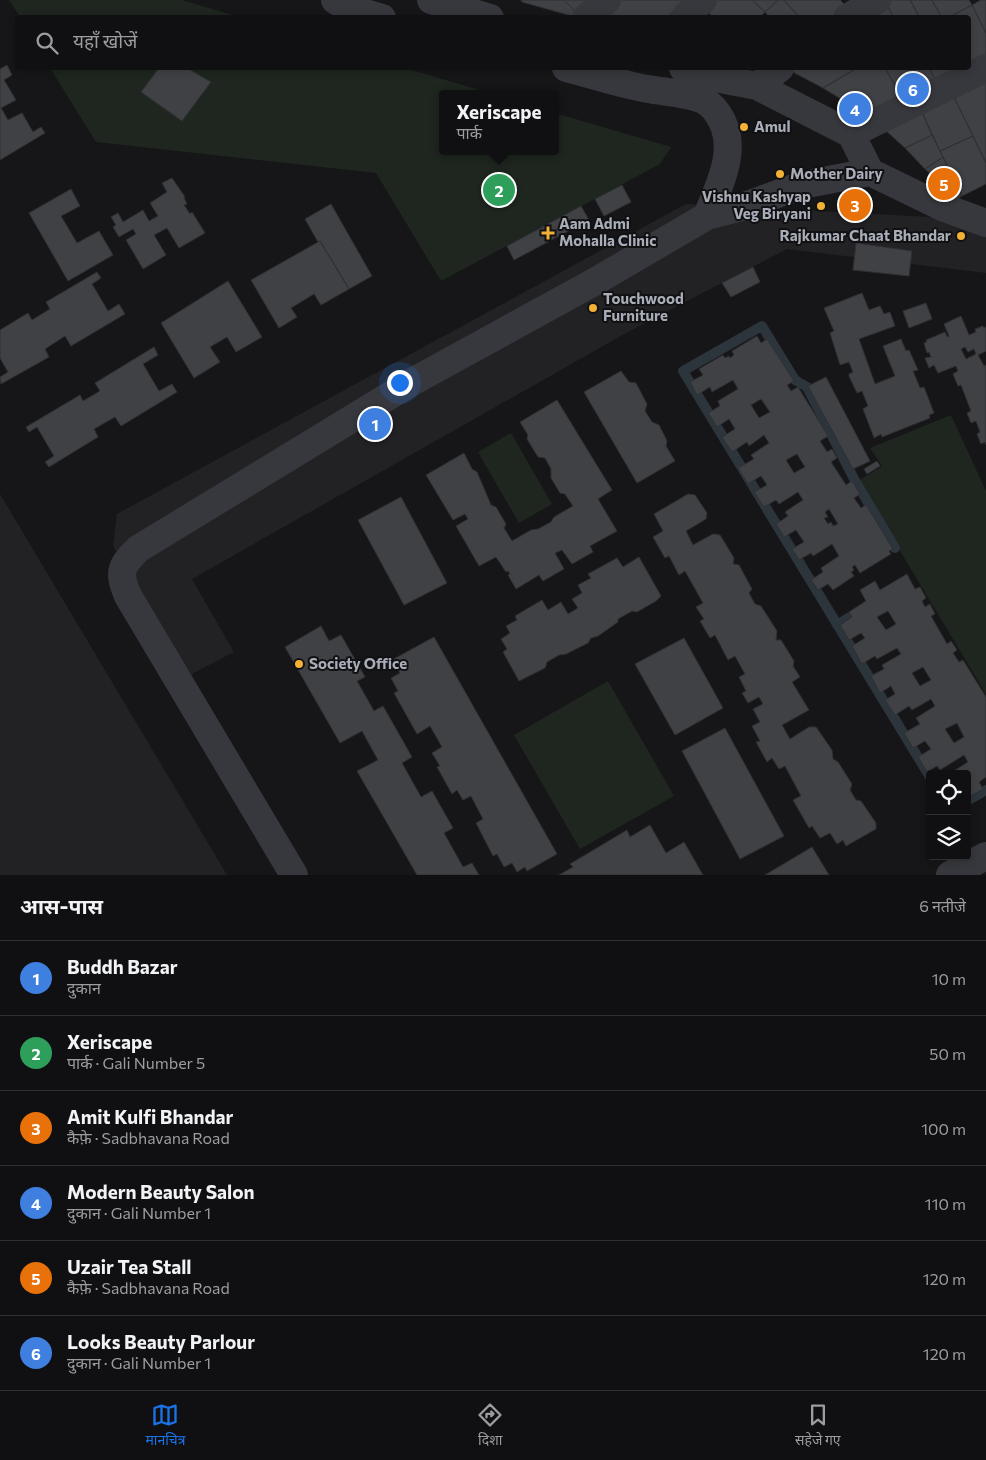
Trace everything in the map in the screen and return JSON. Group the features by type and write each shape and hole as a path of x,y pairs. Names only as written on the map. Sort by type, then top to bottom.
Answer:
{"street":[{"path":"335,0 348,8 372,15"},
{"path":"432,0 480,15"},
{"path":"497,15 504,0"},
{"path":"590,15 607,0"},
{"path":"687,15 703,0"},
{"path":"852,15 877,0"},
{"path":"851,134 986,68"},
{"path":"574,70 641,88 757,86 851,134 870,172 942,207 986,223"},
{"path":"684,70 706,88 715,108 725,123 728,136 725,167 707,216"},
{"path":"757,86 777,70"},
{"path":"294,875 128,596 122,581 124,563 138,549 412,382 596,281 707,216 742,207 802,186 870,172"},
{"path":"950,875 986,856"}],"shaded area":[{"path":"9,0 182,0 232,15 19,15"},
{"path":"51,70 412,70 479,90 439,90 439,155 559,155 559,114 671,147 660,164 441,281 376,173 96,142"},
{"path":"686,204 969,219 986,209 986,273 787,249 626,333 192,579 234,652 188,676 113,546 117,514"},
{"path":"951,415 986,491 986,694 858,481 882,466 870,448"},
{"path":"511,433 552,504 519,523 478,452"},
{"path":"0,494 227,875 0,875"},
{"path":"608,681 674,796 580,849 514,735"}],"building":[{"path":"521,0 564,0 576,12 573,15 568,15 522,2"},
{"path":"564,0 590,0 576,12"},
{"path":"610,0 687,0 670,15 596,15"},
{"path":"716,0 752,0 765,12 762,15 711,15 706,9"},
{"path":"752,0 778,0 765,12"},
{"path":"778,0 784,0 797,15 768,15 765,12"},
{"path":"784,0 840,0 851,11 845,15 797,15"},
{"path":"884,0 910,0 918,15 892,15"},
{"path":"884,0 892,15 860,15"},
{"path":"910,0 932,0 940,15 918,15"},
{"path":"932,0 969,0 972,5 954,15 940,15"},
{"path":"981,0 986,0 986,33 972,5"},
{"path":"972,5 986,33 986,55 971,62 971,15 954,15"},
{"path":"7,65 12,75 4,80 16,100 1,108 8,120 22,113 33,132 41,127 45,133 0,160 0,69"},
{"path":"158,70 190,70 211,82 182,121 141,92"},
{"path":"789,70 854,70 823,88"},
{"path":"854,70 886,70 902,98 867,115 823,88"},
{"path":"886,70 930,70 936,81 902,98"},
{"path":"930,70 958,70 936,81"},
{"path":"986,80 986,163 953,95"},
{"path":"953,95 973,136 940,151 921,110"},
{"path":"921,110 932,135 905,148 883,128"},
{"path":"932,135 943,157 925,169 905,148"},
{"path":"973,136 986,163 986,184 962,196 940,151"},
{"path":"943,157 955,183 947,190 925,169"},
{"path":"172,178 185,197 187,204 184,205 190,214 192,212 205,233 179,248 167,228 154,235 166,255 143,269 126,240 136,234 133,229 119,237 113,227 116,225 111,217 118,213 123,222 143,210 149,221 158,216 150,203 167,192 162,183"},
{"path":"955,183 962,196 956,199 947,190"},
{"path":"622,185 631,202 604,216 595,199"},
{"path":"71,189 80,206 61,216 77,243 99,231 113,255 68,281 29,213"},
{"path":"331,204 372,276 349,289 305,219"},
{"name":"Aam Admi Mohalla Clinic","path":"581,206 589,220 514,260 507,246"},
{"path":"320,241 349,289 321,305 314,294 291,308 297,317 279,328 251,280"},
{"path":"856,243 912,251 909,276 853,270"},
{"path":"753,267 760,282 731,297 722,283"},
{"path":"97,272 101,278 92,284 108,311 119,304 125,314 71,346 65,336 45,349 49,357 1,384 0,377 8,372 0,358 0,330 28,313 32,320 50,309 46,302"},
{"path":"228,281 262,337 236,352 227,337 210,347 220,362 194,378 161,323"},
{"path":"862,293 869,310 880,306 884,314 890,312 895,326 859,339 875,384 895,376 883,346 901,339 906,351 909,350 918,370 913,371 920,388 924,387 934,413 929,415 930,418 882,437 881,434 874,438 863,409 868,406 862,391 857,393 849,376 853,372 849,362 840,365 830,333 834,331 824,308"},
{"path":"926,303 932,319 909,328 903,311"},
{"path":"961,316 969,335 976,332 975,329 983,326 984,328 986,327 986,351 978,355 984,366 986,365 986,445 985,442 981,444 977,434 980,432 976,421 971,423 967,413 971,411 961,385 958,386 953,374 958,371 956,366 938,373 934,365 929,368 925,358 931,357 929,352 927,353 924,343 927,342 926,340 945,332 947,337 949,336 944,324","holes":["965,347 968,352 974,349 976,354 966,359 961,349"]},
{"path":"757,336 761,343 767,339 794,381 787,385 791,391 798,387 828,436 820,441 827,452 832,449 837,458 831,462 846,485 852,481 860,494 854,498 861,508 866,505 893,549 889,551 891,554 860,573 855,565 852,567 854,570 851,572 854,576 833,590 828,584 818,590 811,580 823,572 821,568 839,556 832,544 813,556 811,553 799,560 792,549 804,542 796,530 784,537 776,524 788,516 785,512 803,500 798,492 779,504 776,500 764,507 754,492 767,485 761,476 748,484 738,468 754,459 751,455 769,443 764,435 749,446 747,442 732,452 722,437 735,429 729,419 717,427 708,413 720,406 718,401 738,389 733,380 712,392 710,387 697,395 690,382 703,375 699,369 723,355 725,358 729,356 730,358 734,355 732,351","holes":["761,399 770,412 759,418 751,405","797,454 805,467 794,473 786,460","829,509 838,524 833,526 831,522 828,524 824,518 828,517 825,512"]},
{"path":"154,347 158,355 143,364 159,391 172,384 177,392 121,426 115,417 94,429 98,437 49,467 45,462 54,456 37,427 29,432 26,427 80,395 83,401 100,391 95,383"},
{"path":"621,371 629,382 636,383 647,404 645,411 652,422 659,425 667,441 666,446 675,461 637,483 584,392"},
{"path":"826,377 870,461 853,469 808,386"},
{"path":"557,400 612,490 598,499 617,531 590,546 593,552 572,564 562,550 555,553 564,569 543,581 539,575 516,589 508,575 510,574 508,571 506,572 496,557 479,566 456,526 468,519 465,514 453,520 426,475 464,453 472,469 477,472 491,505 496,507 506,524 504,528 512,541 531,530 538,529 551,522 554,517 573,506 565,494 560,493 551,478 551,469 545,458 538,457 527,439 528,435 520,422"},
{"path":"877,461 880,466 867,474 864,469"},
{"path":"688,494 695,495 707,513 706,519 686,531 693,545 713,534 720,535 734,558 733,564 739,565 752,589 749,593 755,604 761,606 777,631 776,640 781,640 794,661 793,666 800,677 792,682 809,710 782,725 790,739 809,727 816,727 832,750 833,759 838,762 852,784 850,790 856,800 861,801 876,823 876,829 846,846 843,840 837,844 830,833 820,838 812,826 809,828 793,800 801,796 785,766 779,769 772,758 767,762 756,742 760,741 752,726 760,722 753,709 763,704 759,697 748,703 742,693 746,691 739,677 745,674 735,656 728,660 715,635 710,638 700,621 704,619 696,607 703,603 685,571 679,575 669,556 665,558 653,537 663,531 654,514"},
{"path":"401,497 447,583 404,605 358,520"},
{"path":"639,557 661,596 637,612 632,611 618,619 618,622 598,636 591,638 588,643 566,654 559,655 547,662 545,668 519,681 503,652 507,649 501,639 510,633 506,626 517,620 515,616 542,600 548,610 561,602 568,614 578,608 572,599 582,593 578,585 591,578 588,574 617,558 623,567"},
{"path":"907,574 915,589 920,587 926,598 922,601 925,607 930,604 935,614 931,616 947,644 951,641 957,650 953,653 959,662 963,660 986,697 986,777 979,782 983,789 971,796 971,770 955,770 968,762 964,755 940,770 937,766 926,770 918,757 931,749 925,741 913,748 904,733 920,724 916,718 935,706 931,699 912,710 909,706 895,715 885,700 895,694 891,686 880,693 871,676 884,669 882,665 901,654 897,648 877,659 875,656 862,664 852,646 865,638 861,633 849,640 840,625 852,617 849,612 866,601 860,590 875,581 880,590","holes":["888,611 896,624 886,630 877,617","923,667 931,680 920,686 912,673","957,723 964,737 954,743 945,729"]},
{"path":"321,626 329,641 341,635 365,677 357,681 374,711 383,706 412,757 402,763 421,797 432,791 453,828 444,833 463,867 472,863 479,875 417,875 357,771 378,760 362,731 340,743 285,647"},
{"path":"434,637 557,854 527,871 525,867 517,872 512,863 504,867 497,854 493,856 476,823 483,819 471,796 463,800 457,790 452,794 437,767 440,766 432,753 442,747 430,726 417,734 394,693 398,691 391,678 400,673 392,660"},
{"path":"684,638 723,708 675,735 635,664"},
{"path":"725,728 784,836 740,859 682,751"},
{"path":"650,825 666,853 684,842 703,875 559,875 573,867 570,864 627,830 630,837"},
{"path":"812,847 829,875 765,875"}],"waterway":[{"path":"895,548 854,479 807,387 795,380 762,326 683,371 926,770"},
{"path":"837,625 850,617"},
{"path":"971,799 986,790"}],"place":[{"name":"Looks Beauty Parlour","path":"913,89"},
{"name":"Modern Beauty Salon","path":"855,109"},
{"name":"Amul","path":"744,127"},
{"name":"Mother Dairy","path":"780,174"},
{"name":"Uzair Tea Stall","path":"944,184"},
{"name":"Xeriscape","path":"499,190"},
{"name":"Amit Kulfi Bhandar","path":"855,205"},
{"name":"Vishnu Kashyap Veg Biryani","path":"821,206"},
{"name":"Aam Admi Mohalla Clinic","path":"548,233"},
{"name":"Rajkumar Chaat Bhandar","path":"961,236"},
{"name":"Touchwood Furniture","path":"593,308"},
{"name":"Buddh Bazar","path":"375,424"},
{"name":"Society Office","path":"299,664"}]}
